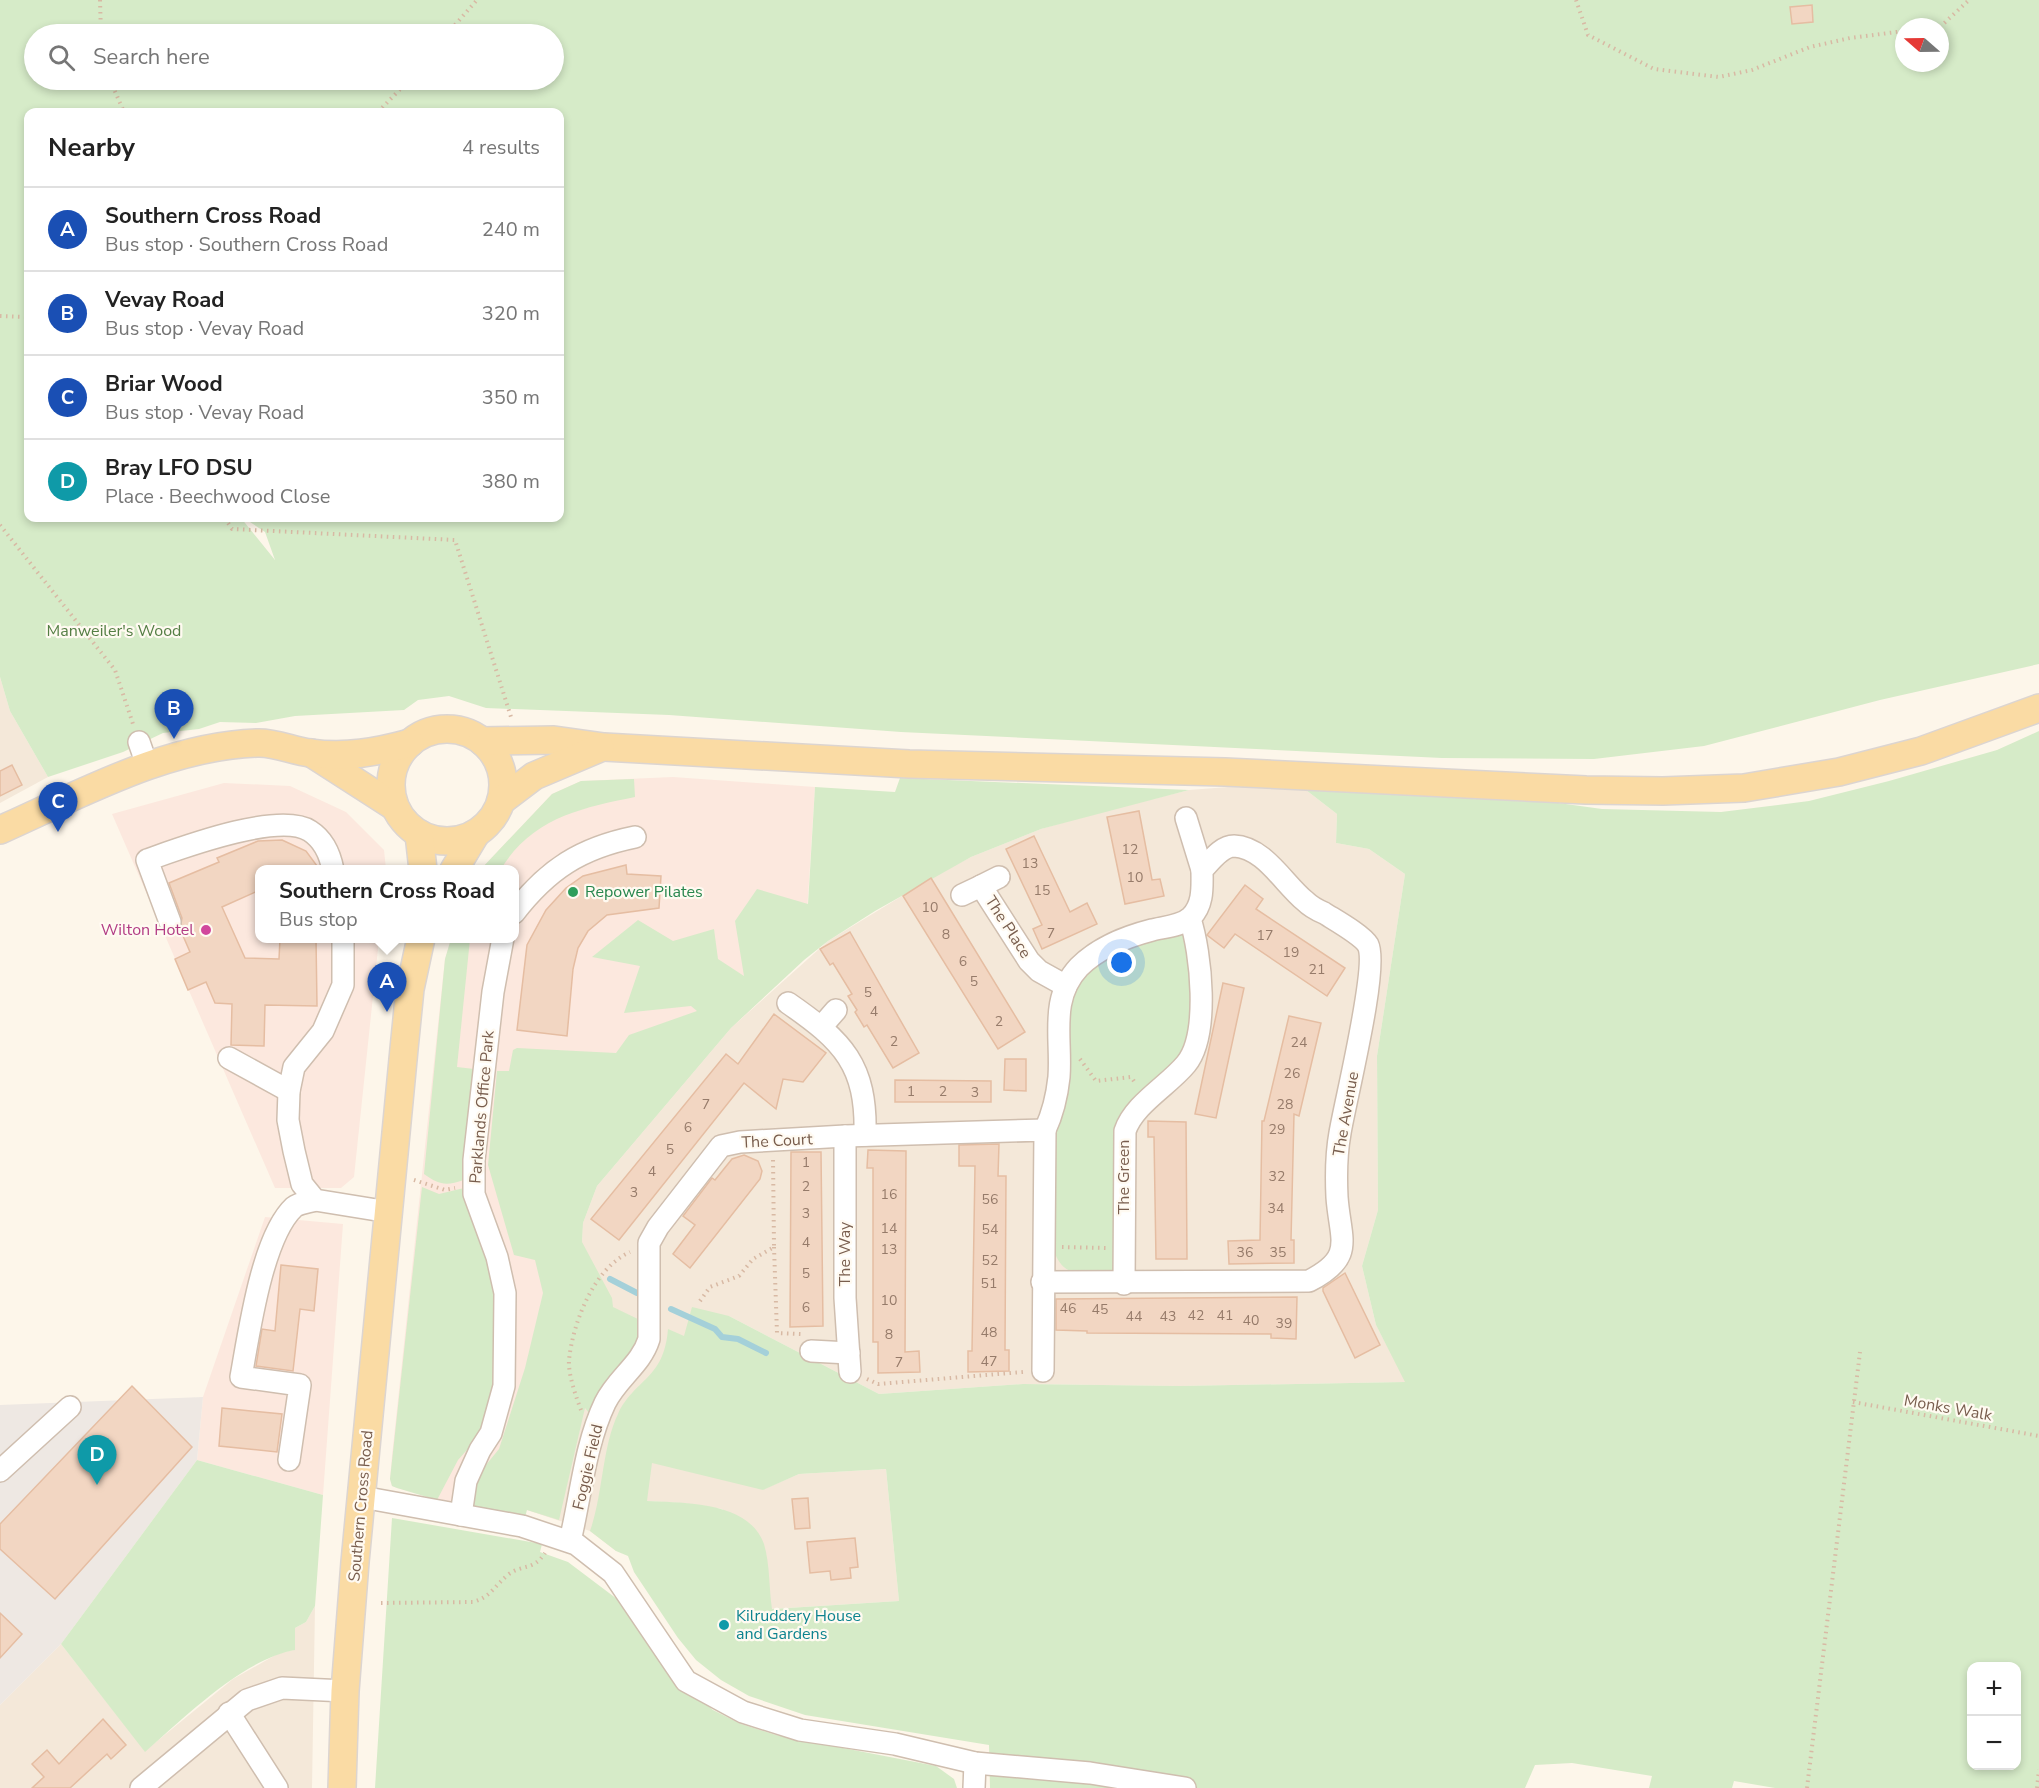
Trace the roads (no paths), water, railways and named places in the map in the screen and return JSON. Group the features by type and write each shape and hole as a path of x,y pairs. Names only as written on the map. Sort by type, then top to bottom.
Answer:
{"main road":[{"path":"482,741 554,740 604,747 909,764 1225,772 1586,790 1664,791 1744,788 1839,772 1921,751 2039,708"},
{"path":"0,830 143,754 197,752 260,743 311,753 368,754 410,743 424,734 442,729 468,733 482,741 500,765 503,776 501,801 495,816 475,834 457,865"},
{"path":"410,743 395,763 391,786 395,807 405,823 419,834 442,842 459,840 475,834"},
{"path":"501,801 534,776 604,747"},
{"path":"311,753 395,807"},
{"path":"419,834 422,865"},
{"name":"Southern Cross Road","path":"342,1788 345,1691 362,1497 410,989 420,943"}],"street":[{"path":"1043,1371 1042,1282 1049,1122 1059,1075 1058,1010 1066,986 1092,955 1116,942 1190,919 1198,908 1202,894 1202,870 1186,818"},
{"path":"170,922 147,860 224,834 275,826 309,830 329,851 332,865"},
{"path":"519,907 531,891 558,867 575,856 636,837"},
{"name":"The Avenue","path":"1042,1282 1125,1284 1310,1281 1325,1273 1336,1263 1344,1242 1337,1196 1336,1155 1362,1021 1371,961 1368,945 1343,925 1306,903 1266,861 1249,850 1236,846 1226,848 1202,870"},
{"name":"The Place","path":"962,895 990,881 1029,961 1039,971 1066,986"},
{"name":"The Green","path":"1125,1284 1125,1131 1129,1118 1188,1062 1200,1030 1201,1005 1196,945 1190,919"},
{"path":"315,1200 302,1184 294,1152 288,1120 289,1091 294,1067 323,1031 343,985 342,943"},
{"name":"Parklands Office Park","path":"461,1515 466,1481 480,1450 491,1433 504,1386 507,1331 505,1293 497,1257 474,1194 477,1122 493,992 502,943"},
{"name":"The Way","path":"788,1003 822,1026 849,1057 859,1079 866,1106 855,1136 845,1298 850,1362 809,1343"},
{"path":"822,1026 836,1010"},
{"path":"230,1058 289,1091"},
{"path":"855,1136 1049,1122"},
{"name":"The Court","path":"649,1253 658,1227 722,1146 740,1142 855,1136"},
{"path":"289,1460 300,1385 241,1377 252,1314 277,1230 295,1205 315,1200 389,1212"},
{"name":"Foggie Field","path":"560,1538 594,1431 606,1401 616,1385 645,1352 650,1315 649,1253"},
{"path":"0,1472 70,1407"},
{"path":"362,1497 461,1515 560,1538 613,1572 686,1681 742,1712 800,1730 895,1744 975,1763 1090,1773 1185,1788"},
{"path":"141,1788 247,1700 282,1688 345,1691"},
{"path":"229,1713 277,1788"},
{"path":"974,1788 975,1763"}],"waterway":[{"path":"610,1279 637,1293"},
{"path":"671,1309 715,1329 722,1337 738,1339 766,1353"}],"place":[{"name":"Vevay Road","path":"174,739"},
{"name":"Briar Wood","path":"58,832"},
{"name":"Repower Pilates","path":"573,892"},
{"name":"Wilton Hotel","path":"206,930"},
{"name":"Southern Cross Road","path":"387,1012"},
{"name":"Bray LFO DSU","path":"97,1485"},
{"name":"Kilruddery House and Gardens","path":"724,1625"}],"park label":[{"name":"Manweiler's Wood","path":"114,631"}]}
